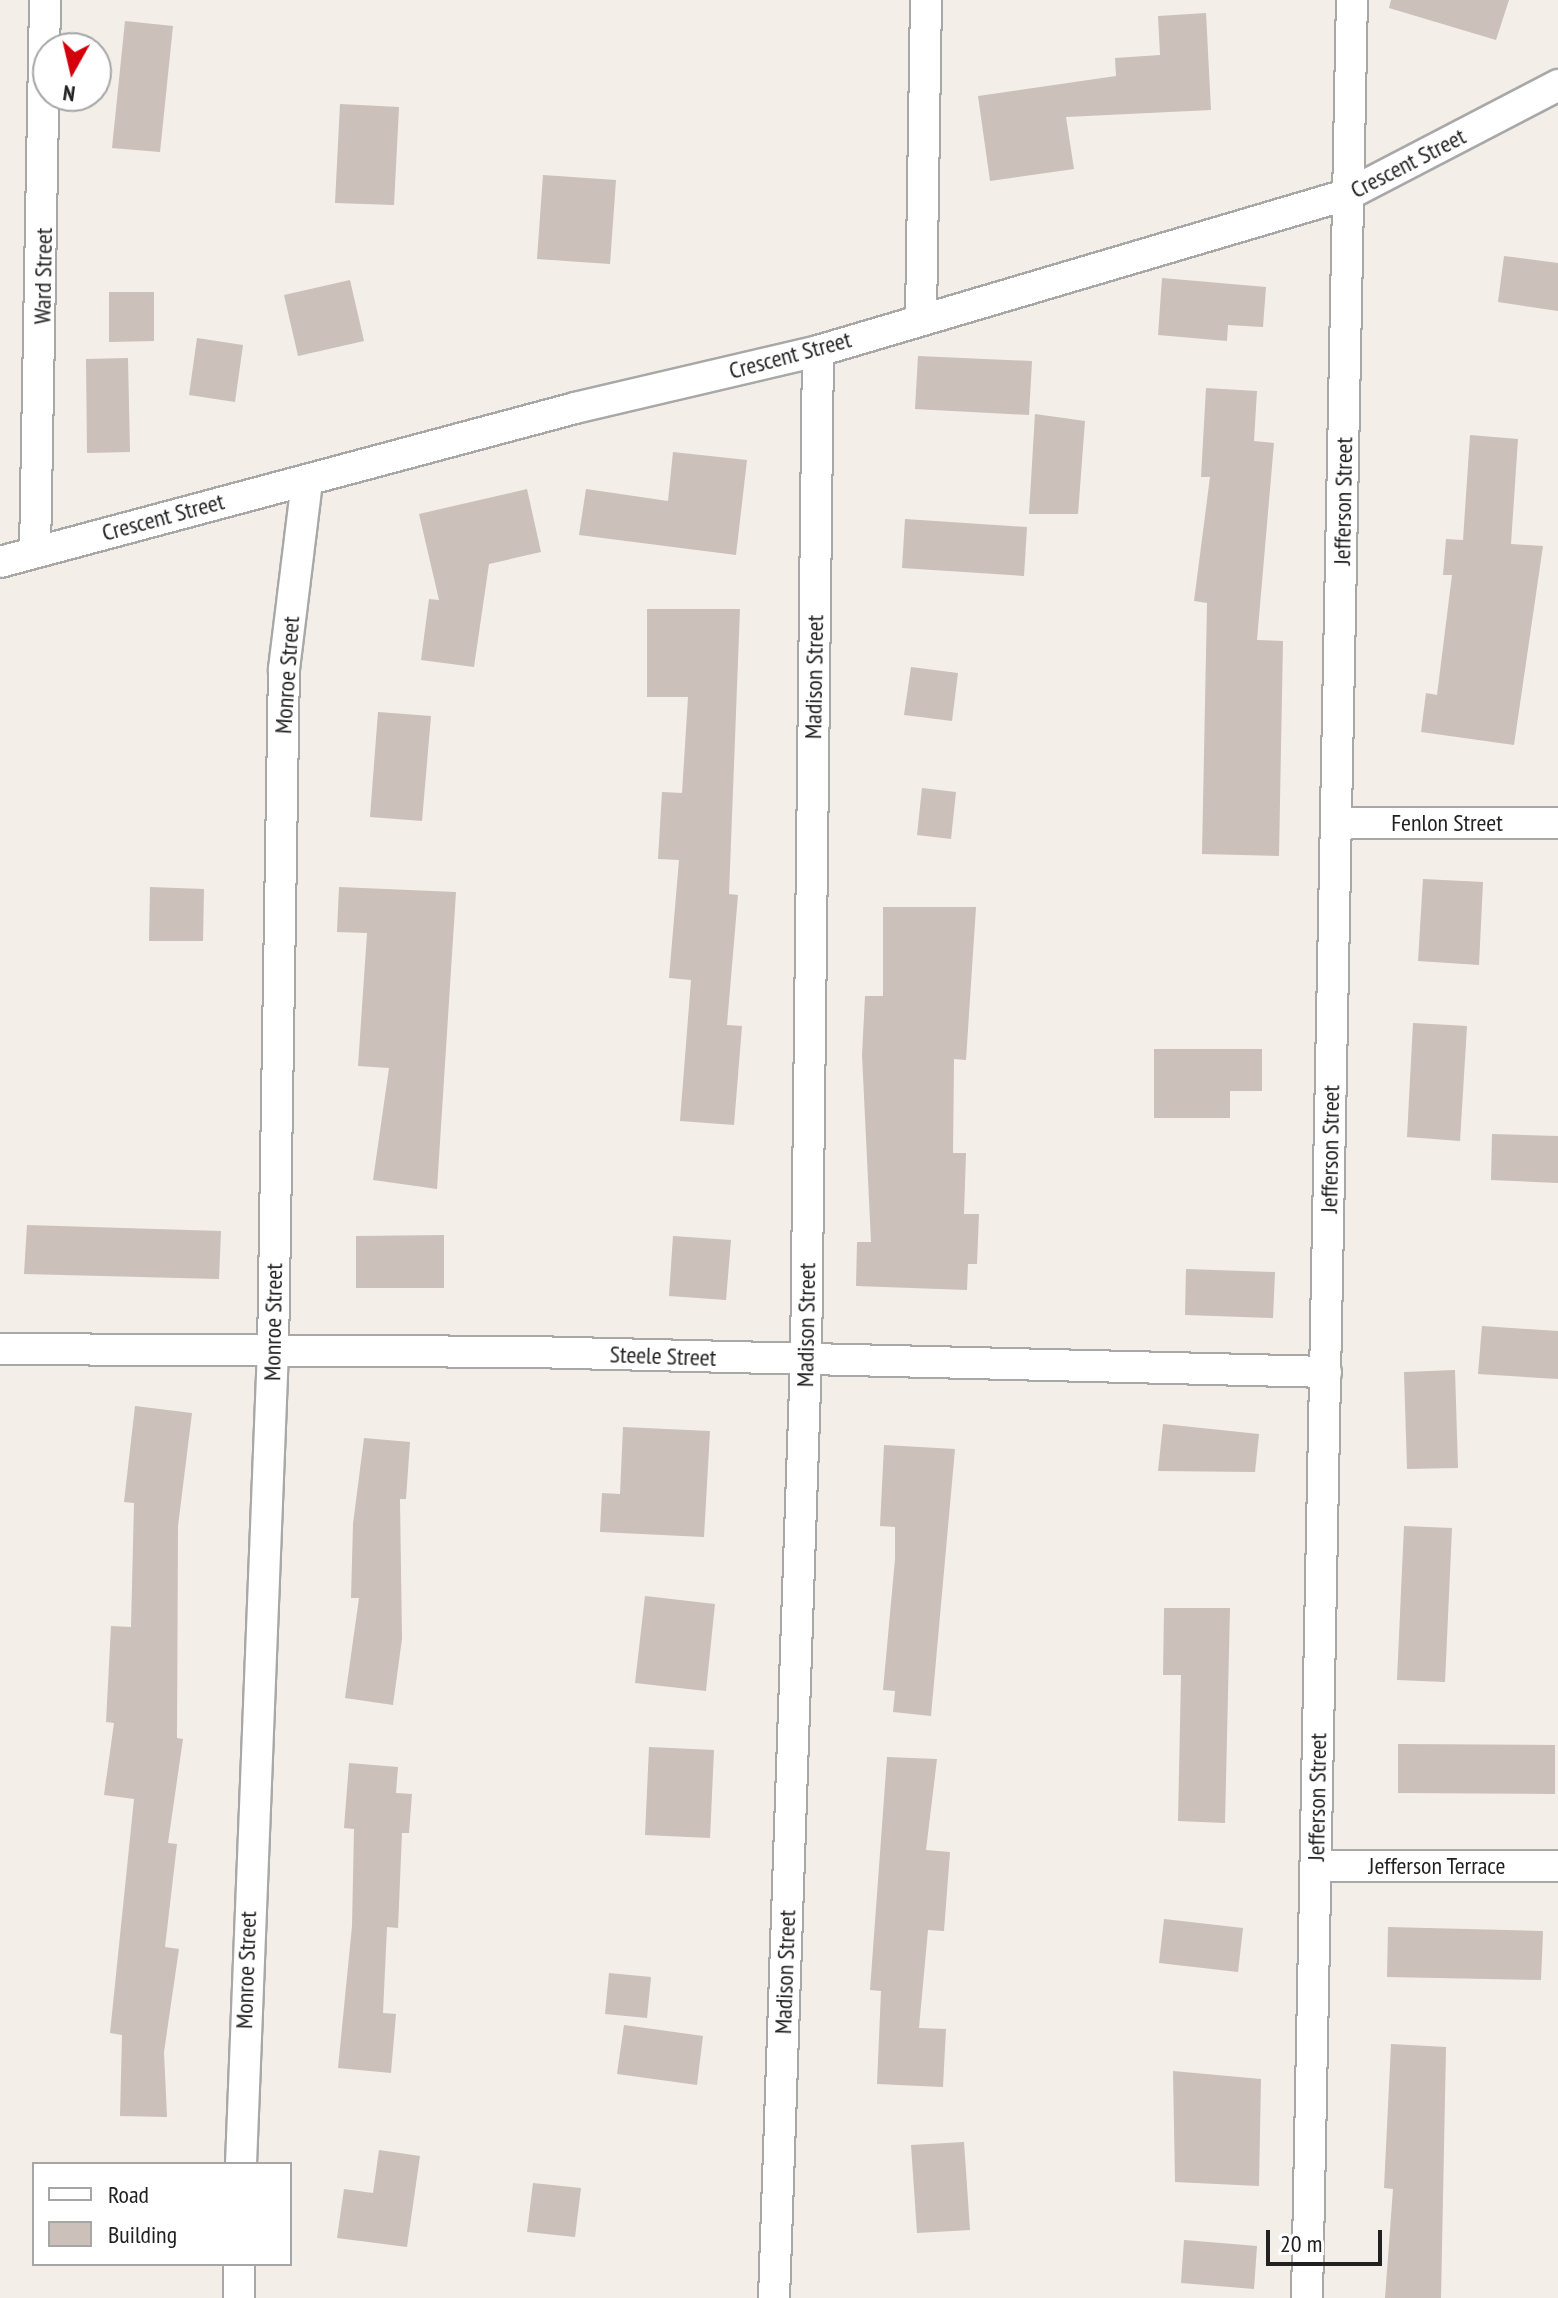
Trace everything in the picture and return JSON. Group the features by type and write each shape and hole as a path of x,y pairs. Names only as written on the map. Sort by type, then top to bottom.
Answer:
{"street":[{"name":"Ward Street","path":"35,552 45,0"},
{"path":"921,317 926,0"},
{"name":"Jefferson Street","path":"1307,2298 1352,0"},
{"name":"Crescent Street","path":"0,562 818,351 921,317 1349,194 1558,85"},
{"name":"Madison Street","path":"774,2298 806,1360 818,351"},
{"name":"Monroe Street","path":"241,2162 273,1351 284,669 307,482"},
{"name":"Fenlon Street","path":"1336,823 1558,823"},
{"name":"Steele Street","path":"0,1349 806,1360 1326,1372"},
{"name":"Jefferson Terrace","path":"1316,1866 1558,1866"},
{"path":"239,2266 239,2298"}],"building":[{"path":"1391,0 1509,0 1496,40 1389,8"},
{"path":"1206,13 1211,110 1066,117 1074,169 990,181 978,96 1116,76 1115,58 1160,55 1158,16"},
{"path":"125,21 173,26 160,152 112,148"},
{"path":"340,104 399,107 394,205 335,203"},
{"path":"543,175 616,180 610,264 537,259"},
{"path":"1504,256 1558,263 1558,311 1498,302"},
{"path":"1162,278 1266,287 1263,327 1228,325 1227,341 1158,335"},
{"path":"350,280 364,341 298,356 284,295"},
{"path":"109,292 154,292 154,341 109,342"},
{"path":"197,338 243,345 235,402 189,395"},
{"path":"918,356 1032,361 1029,415 915,409"},
{"path":"128,358 130,452 87,453 86,359"},
{"path":"1206,388 1257,391 1254,441 1274,443 1257,640 1283,641 1279,856 1202,854 1207,603 1194,601 1210,477 1201,477"},
{"path":"1035,414 1085,421 1078,514 1029,514"},
{"path":"1470,435 1518,439 1511,544 1543,546 1514,745 1421,732 1426,693 1437,695 1452,575 1443,575 1446,539 1463,540"},
{"path":"673,452 747,460 736,555 579,535 586,489 668,501"},
{"path":"527,489 541,552 489,564 474,667 421,660 429,599 439,600 419,514"},
{"path":"905,519 1027,527 1024,576 902,568"},
{"path":"647,609 740,609 729,894 738,895 727,1025 742,1026 734,1125 680,1121 691,980 669,978 679,860 658,859 662,792 682,793 688,697 647,697"},
{"path":"911,667 958,673 952,721 904,715"},
{"path":"378,712 431,716 422,821 370,817"},
{"path":"922,788 956,792 951,839 917,835"},
{"path":"1423,879 1483,882 1479,965 1418,961"},
{"path":"150,887 204,889 203,941 149,941"},
{"path":"339,887 456,892 437,1189 373,1180 389,1068 358,1066 367,933 337,932"},
{"path":"883,907 976,907 966,1060 954,1059 953,1153 966,1153 964,1214 979,1214 977,1264 968,1264 967,1290 856,1286 857,1242 871,1242 862,1055 865,996 883,996"},
{"path":"1413,1023 1467,1026 1460,1141 1407,1137"},
{"path":"1154,1049 1262,1049 1262,1091 1230,1091 1230,1118 1154,1118"},
{"path":"1492,1134 1558,1136 1558,1183 1491,1180"},
{"path":"27,1225 221,1231 219,1279 24,1274"},
{"path":"444,1235 444,1288 356,1288 356,1236"},
{"path":"673,1236 731,1240 726,1300 669,1296"},
{"path":"1186,1269 1275,1272 1273,1318 1185,1315"},
{"path":"1482,1326 1558,1331 1558,1379 1478,1374"},
{"path":"1455,1370 1458,1468 1407,1469 1404,1372"},
{"path":"135,1406 192,1413 178,1526 177,1738 183,1739 168,1843 177,1844 165,1947 179,1949 164,2052 167,2117 120,2116 122,2035 110,2033 134,1799 104,1795 114,1723 106,1722 111,1626 131,1627 134,1503 124,1502"},
{"path":"1163,1424 1259,1434 1255,1472 1158,1471"},
{"path":"623,1427 710,1431 704,1537 600,1532 602,1493 620,1494"},
{"path":"364,1438 410,1442 406,1499 400,1499 402,1639 393,1705 345,1698 359,1598 351,1598 353,1524"},
{"path":"884,1445 955,1449 931,1716 893,1712 895,1691 883,1690 895,1559 895,1527 880,1526"},
{"path":"1404,1526 1452,1528 1445,1682 1397,1680"},
{"path":"645,1596 715,1604 706,1691 635,1683"},
{"path":"1164,1608 1230,1608 1225,1823 1178,1821 1181,1675 1163,1675"},
{"path":"1398,1744 1555,1745 1555,1794 1398,1793"},
{"path":"649,1747 714,1750 710,1838 645,1835"},
{"path":"887,1757 937,1759 926,1850 950,1852 944,1931 928,1930 919,2028 946,2029 943,2087 877,2084 881,1991 870,1990"},
{"path":"349,1763 398,1767 396,1793 412,1794 409,1833 402,1833 398,1928 387,1927 383,2013 396,2014 391,2073 338,2068 352,1926 354,1829 344,1828"},
{"path":"1164,1919 1243,1928 1238,1972 1159,1963"},
{"path":"1388,1927 1543,1931 1541,1980 1387,1977"},
{"path":"609,1973 651,1977 647,2018 605,2014"},
{"path":"624,2025 703,2036 697,2085 617,2074"},
{"path":"1391,2044 1446,2047 1441,2298 1385,2298 1393,2189 1384,2188"},
{"path":"1173,2071 1261,2079 1259,2186 1175,2182"},
{"path":"964,2142 970,2230 917,2233 911,2145"},
{"path":"379,2150 420,2156 407,2247 337,2238 344,2189 373,2193"},
{"path":"533,2183 581,2188 575,2237 527,2232"},
{"path":"1184,2240 1257,2246 1254,2289 1181,2283"}]}
